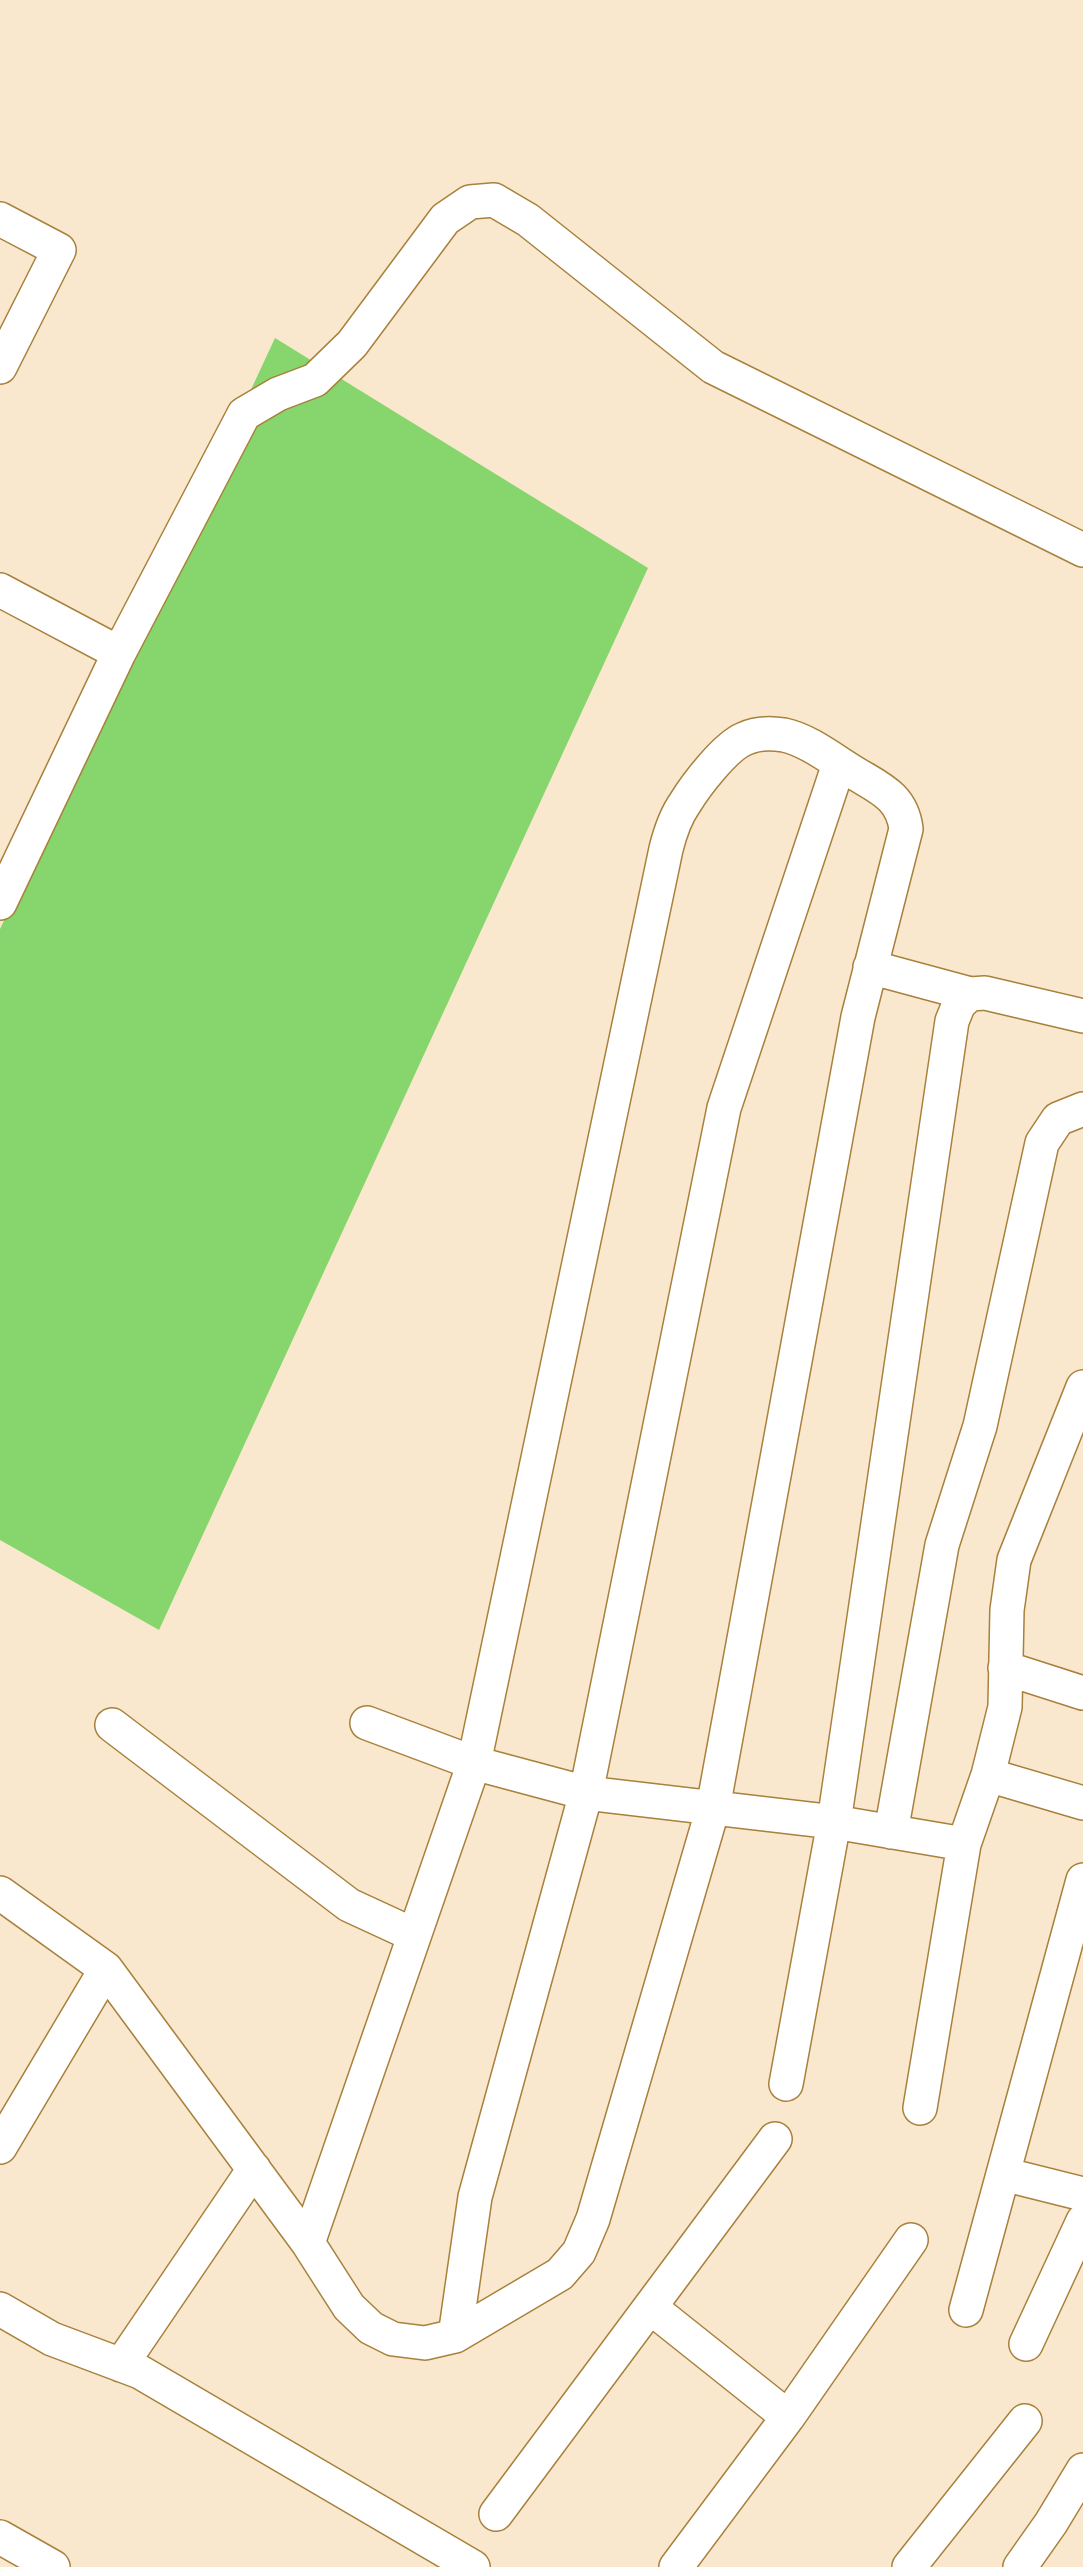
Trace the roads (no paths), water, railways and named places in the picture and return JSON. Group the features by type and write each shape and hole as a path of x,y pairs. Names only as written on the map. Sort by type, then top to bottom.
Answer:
{"street":[{"path":"0,903 119,653 244,414 278,394 315,380 352,344 445,219 470,202 494,200 528,220 713,367 1083,550"},
{"path":"0,219 59,250 0,367"},
{"path":"0,591 119,653"},
{"path":"0,1893 106,1969 308,2243 349,2307 371,2328 393,2339 425,2343 456,2336 560,2274 579,2252 593,2219 714,1808 856,1029 906,829 904,813 889,794 785,735 763,734 743,739 726,752 684,803 673,826 666,849 474,1762 308,2243"},
{"path":"456,2336 475,2197 586,1792 724,1108 839,764"},
{"path":"870,967 970,994 985,993 1083,1016"},
{"path":"786,2084 834,1822 952,1021 959,1004 970,994"},
{"path":"891,1832 942,1545 980,1426 1042,1143 1058,1119 1083,1109"},
{"path":"920,2108 964,1844 988,1775 1005,1707 1007,1611 1014,1560 1083,1387"},
{"path":"1005,1668 1083,1693"},
{"path":"367,1723 474,1762 586,1792 834,1822 964,1844"},
{"path":"112,1725 349,1905 414,1935"},
{"path":"988,1775 1083,1803"},
{"path":"966,2310 1083,1880"},
{"path":"0,2147 106,1969"},
{"path":"496,2514 775,2139"},
{"path":"121,2365 254,2169"},
{"path":"1003,2174 1083,2194"},
{"path":"1026,2343 1083,2222"},
{"path":"676,2567 788,2417 911,2240"},
{"path":"650,2307 788,2417"},
{"path":"0,2309 52,2339 140,2373 472,2567"},
{"path":"909,2567 1025,2421"},
{"path":"1020,2567 1052,2523 1083,2470"},
{"path":"0,2537 53,2567"}]}
